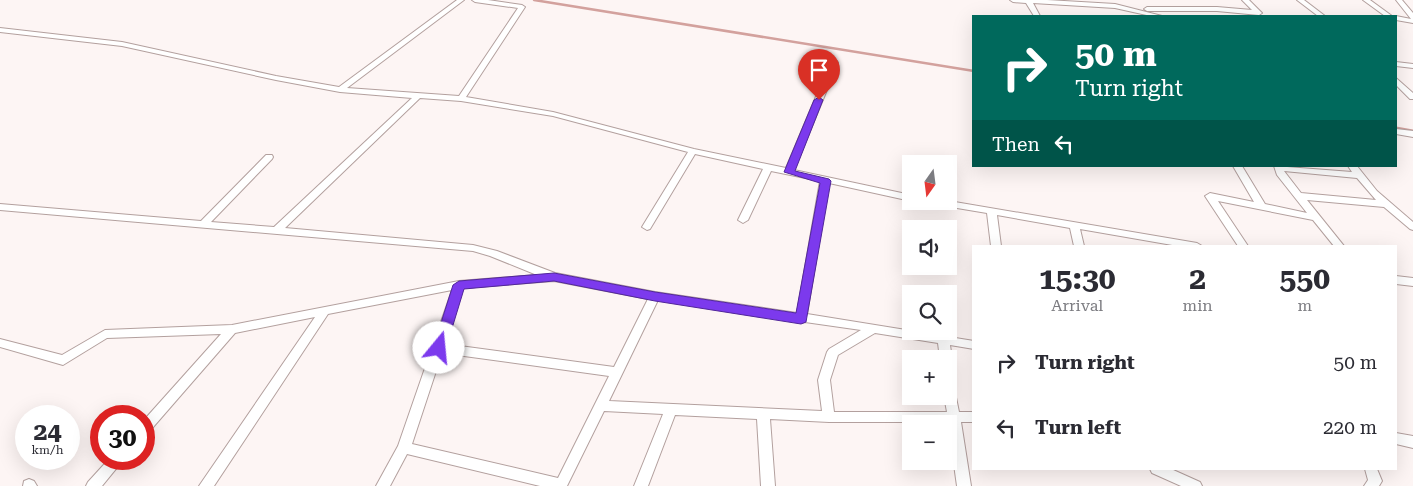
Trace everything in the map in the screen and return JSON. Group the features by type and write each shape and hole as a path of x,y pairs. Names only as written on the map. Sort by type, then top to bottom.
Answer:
{"street":[{"path":"340,90 461,0"},
{"path":"461,99 522,7 475,0"},
{"path":"1013,0 1115,6 1141,10 1217,9 1265,15"},
{"path":"1245,0 1259,13"},
{"path":"1300,0 1321,15"},
{"path":"1366,0 1388,15"},
{"path":"1399,0 1413,19"},
{"path":"1029,2 1036,15"},
{"path":"1141,10 1156,15"},
{"path":"1397,18 1413,19"},
{"path":"0,30 122,44 340,90 461,99 553,114 693,151 902,196"},
{"path":"789,172 834,63"},
{"path":"1397,64 1413,66"},
{"path":"1397,81 1413,98"},
{"path":"277,230 418,96"},
{"path":"1397,131 1413,134"},
{"path":"647,227 693,151"},
{"path":"203,225 270,157"},
{"path":"1237,167 1261,206"},
{"path":"1278,167 1358,175"},
{"path":"1278,167 1298,196 1338,245"},
{"path":"1353,167 1358,175 1413,227"},
{"path":"743,220 768,168"},
{"path":"801,319 825,181"},
{"path":"1242,245 1210,196 1317,218"},
{"path":"1298,196 1388,204"},
{"path":"958,205 1191,245"},
{"path":"0,207 473,248 494,253 554,277 655,296 902,332"},
{"path":"992,211 996,245"},
{"path":"1074,225 1079,245"},
{"path":"0,344 63,360 105,334 232,328 459,285 554,277"},
{"path":"1397,280 1413,282"},
{"path":"383,486 404,448 459,285"},
{"path":"404,448 560,486 655,296"},
{"path":"206,486 324,312"},
{"path":"155,416 232,328"},
{"path":"829,417 824,380 832,352 874,328"},
{"path":"948,340 972,345"},
{"path":"439,348 618,372"},
{"path":"601,406 670,411 902,418"},
{"path":"641,486 670,411"},
{"path":"763,414 768,486"},
{"path":"957,418 972,417"},
{"path":"1397,438 1413,442"},
{"path":"957,446 964,486"},
{"path":"93,486 107,470"},
{"path":"1159,470 1195,486"},
{"path":"1371,470 1375,482 1371,486"}],"waterway":[{"path":"534,0 972,71"},
{"path":"1397,128 1413,131"}],"route":[{"path":"439,348 459,285 554,277 655,296 801,319 825,181 789,172 819,100"}]}
